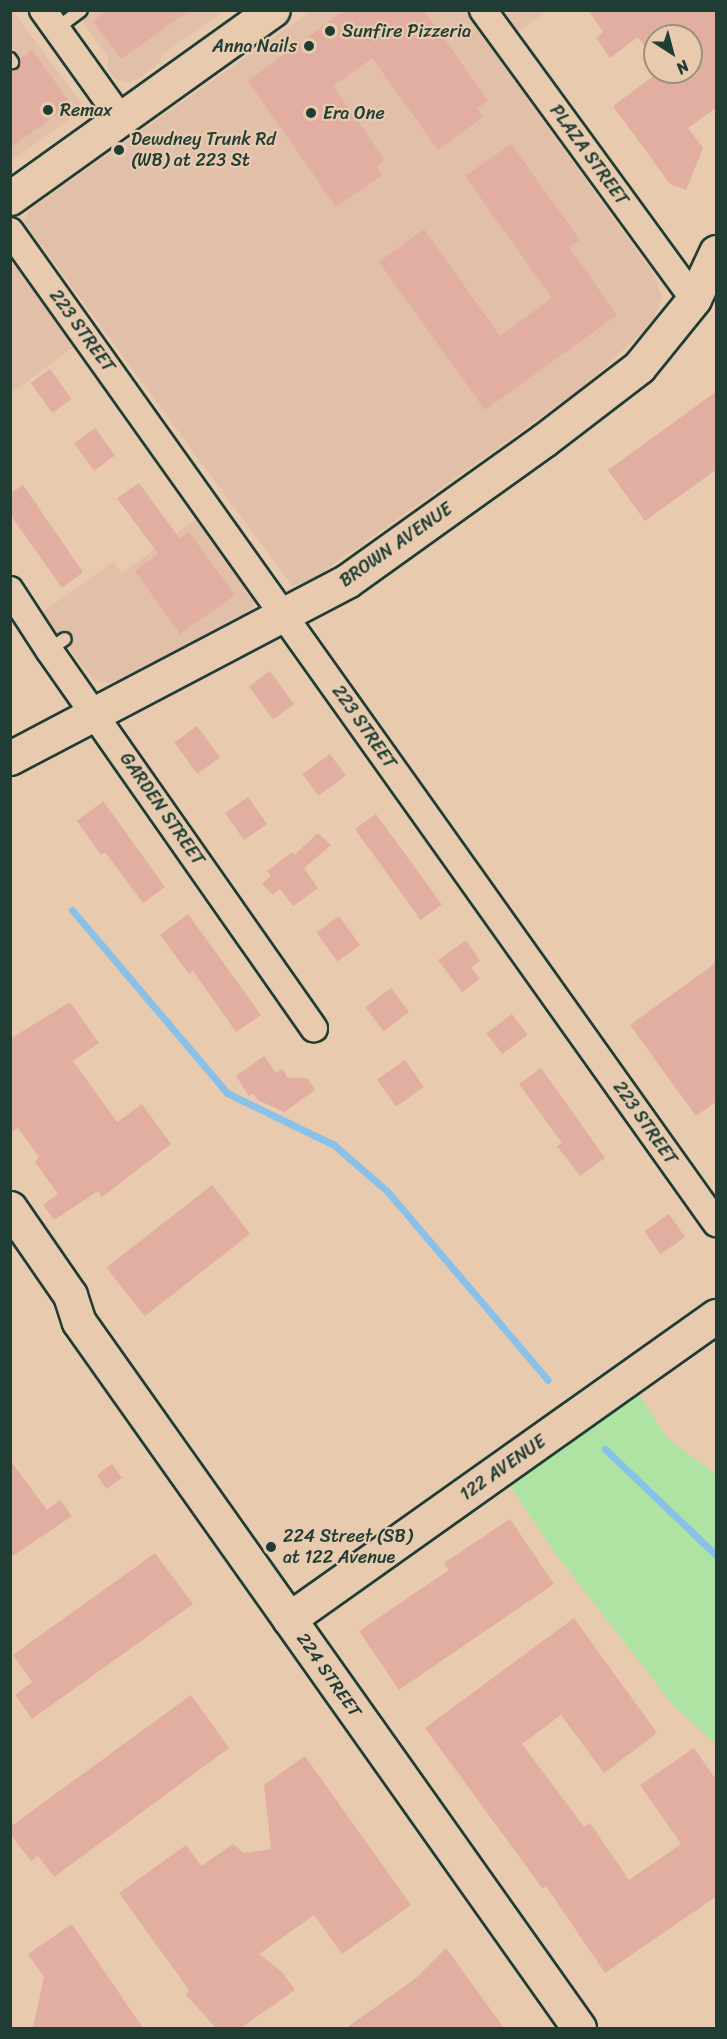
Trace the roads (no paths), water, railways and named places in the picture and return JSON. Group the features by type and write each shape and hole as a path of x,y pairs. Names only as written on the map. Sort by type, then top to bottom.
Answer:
{"street":[{"path":"10,198 273,10"},
{"name":"PLAZA STREET","path":"489,12 694,299"},
{"path":"49,20 121,119"},
{"name":"223 STREET","path":"10,231 717,1223"},
{"name":"BROWN AVENUE","path":"10,758 347,581 617,388 654,351 694,299 717,252"},
{"name":"GARDEN STREET","path":"10,590 57,645 95,712 314,1029"},
{"name":"224 STREET","path":"10,1208 70,1295 79,1322 579,2028"},
{"name":"224 STREET","path":"10,1239 63,1312 79,1322"},
{"name":"122 AVENUE","path":"280,1606 717,1316"}],"lane":[{"path":"49,20 81,10"}],"waterway":[{"path":"72,910 227,1093 334,1145 387,1191 548,1380"},
{"path":"605,1449 716,1555"}],"place":[{"name":"Sunfire Pizzeria","path":"330,31"},
{"name":"Anna Nails","path":"309,46"},
{"name":"Remax","path":"48,110"},
{"name":"Era One","path":"311,113"},
{"name":"Dewdney Trunk Rd (WB) at 223 St","path":"119,150"},
{"name":"224 Street (SB) at 122 Avenue","path":"271,1547"}]}
